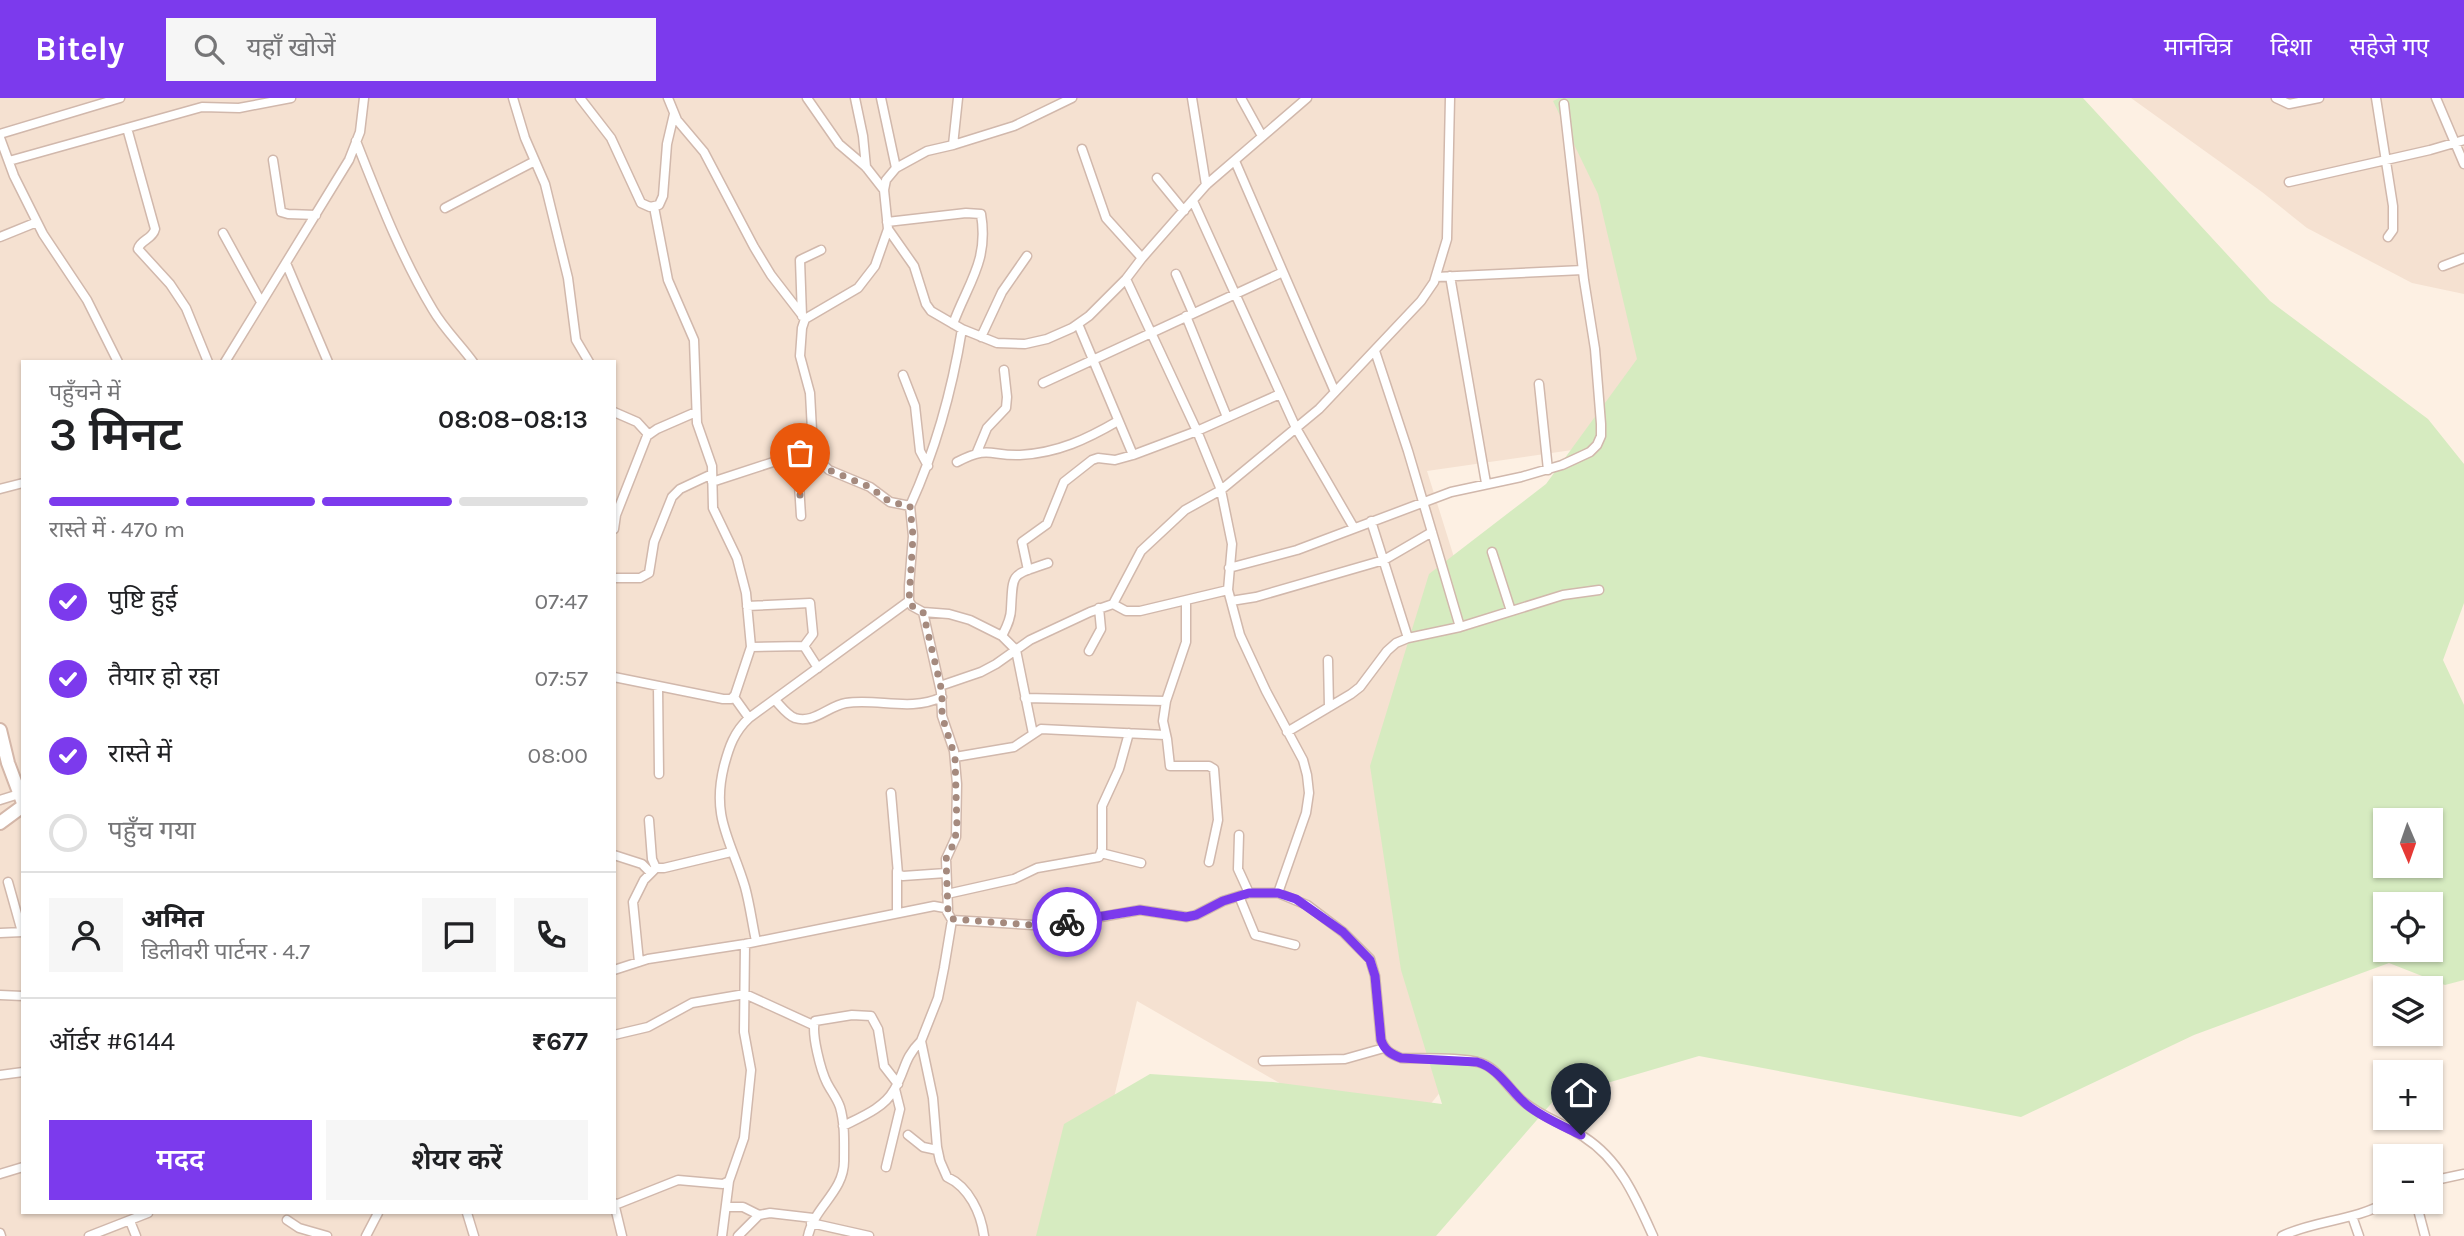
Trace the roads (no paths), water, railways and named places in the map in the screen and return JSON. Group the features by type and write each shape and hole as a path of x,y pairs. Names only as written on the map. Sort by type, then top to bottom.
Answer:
{"street":[{"path":"117,360 87,300 37,222 0,136 120,98"},
{"path":"9,160 202,107 239,108 291,98"},
{"path":"226,360 349,160 360,132 364,98"},
{"path":"513,98 545,184 568,278 576,340 588,360"},
{"path":"580,98 611,138 641,203 654,207 659,205 663,196 667,144 674,114"},
{"path":"668,98 674,114 704,152 754,247 804,318"},
{"path":"807,98 839,144 866,167 884,190"},
{"path":"855,98 866,167"},
{"path":"881,98 896,168"},
{"path":"953,145 958,98"},
{"path":"804,318 858,288 875,266 887,225 884,190 886,180 896,168 927,151 1014,126 1072,98"},
{"path":"1192,98 1206,185"},
{"path":"1241,98 1262,136"},
{"path":"887,225 914,266 928,308 962,329 997,343 1025,344 1047,339 1089,316 1126,279 1206,185 1307,98"},
{"path":"940,686 981,672 1030,640 1113,604 1141,551 1185,510 1222,490 1296,428 1335,392 1421,301 1436,277 1447,239 1450,98"},
{"path":"2276,98 2288,104 2319,98"},
{"path":"2376,98 2394,221 2388,237"},
{"path":"2436,98 2460,141 2464,164"},
{"path":"1229,568 1297,550 1423,501 1486,483 1548,470 1590,453 1601,436 1595,349 1564,104"},
{"path":"127,128 155,229 153,236 139,244 138,249 170,284 186,307 207,360"},
{"path":"356,141 412,274 440,320 471,360"},
{"path":"2289,182 2460,141"},
{"path":"1082,149 1106,218 1142,258"},
{"path":"273,160 281,212 288,215 316,215"},
{"path":"445,208 536,161"},
{"path":"1235,161 1335,392"},
{"path":"1157,178 1184,211"},
{"path":"1193,201 1296,428 1354,528"},
{"path":"654,207 668,280 694,340 696,412 700,433 710,458 713,509 737,558 747,606 751,647 734,697"},
{"path":"887,225 966,213 981,214 982,248 979,268 953,324"},
{"path":"0,237 37,222"},
{"path":"223,233 261,302"},
{"path":"821,250 800,260 804,318 800,356 810,393 813,449 817,459 829,470 870,487 890,502 910,506"},
{"path":"981,337 1002,292 1027,256"},
{"path":"2443,266 2464,258"},
{"path":"286,263 327,360"},
{"path":"1436,277 1583,270"},
{"path":"1043,383 1283,271"},
{"path":"1176,274 1227,417"},
{"path":"1450,276 1486,483"},
{"path":"1126,279 1222,490 1233,544 1228,590 1240,635 1303,760 1309,793 1306,813 1278,893"},
{"path":"1077,324 1133,455"},
{"path":"962,329 948,404 928,467 910,506 913,536 909,601 923,612 959,616 1002,636 1016,650 1033,734"},
{"path":"1375,351 1460,627"},
{"path":"977,452 987,428 1006,408 1003,370"},
{"path":"903,374 915,405 920,451 928,467"},
{"path":"1539,384 1548,470"},
{"path":"1028,570 1023,542 1047,524 1064,482 1094,459 1112,460 1133,455 1197,431 1280,394"},
{"path":"616,513 648,434 696,412"},
{"path":"616,413 629,418 648,434"},
{"path":"957,462 977,452 994,451 1022,455 1052,451 1081,441 1118,421"},
{"path":"616,578 643,577 649,573 657,533 672,497 680,489 813,449"},
{"path":"797,453 801,516"},
{"path":"0,489 21,484"},
{"path":"1371,521 1408,638"},
{"path":"1231,601 1256,597 1384,560 1432,532"},
{"path":"1492,552 1511,611"},
{"path":"1002,636 1011,613 1012,584 1019,575 1048,563"},
{"path":"1113,604 1132,611 1150,609 1228,590"},
{"path":"1287,732 1360,687 1396,643 1460,627 1563,595 1598,590"},
{"path":"756,941 745,887 731,852 719,808 720,783 731,742 749,718 909,601"},
{"path":"1186,601 1184,655 1166,701 1163,725 1170,766 1209,766 1214,769 1219,820 1209,862"},
{"path":"747,606 810,603 813,634 804,646"},
{"path":"1089,651 1101,629 1099,608"},
{"path":"844,1126 874,1110 896,1086 908,1055 921,1041 938,998 952,919 948,911 946,873 947,856 954,843 957,828 955,757 942,716 940,686 923,612"},
{"path":"804,646 818,668"},
{"path":"751,647 804,646"},
{"path":"1328,660 1329,707"},
{"path":"616,677 726,700 734,697"},
{"path":"658,686 659,774"},
{"path":"734,697 749,718"},
{"path":"775,699 789,714 798,718 816,716 846,703 918,705 942,697"},
{"path":"1025,698 1166,701"},
{"path":"955,757 1014,747 1041,729 1165,735"},
{"path":"0,730 21,798"},
{"path":"947,894 1014,879 1037,868 1095,858 1101,853 1102,806 1119,769 1129,733"},
{"path":"891,793 897,913"},
{"path":"0,800 21,801"},
{"path":"0,823 21,802"},
{"path":"639,962 633,902 654,870 649,820"},
{"path":"1239,835 1238,869 1249,893"},
{"path":"616,856 654,870 731,852"},
{"path":"1101,853 1141,863"},
{"path":"897,871 903,876 946,873"},
{"path":"8,881 21,928"},
{"path":"952,919 1033,925 1084,920 1140,910 1186,917 1249,893 1278,893 1307,905 1343,932 1370,960 1375,976 1384,1048 1401,1058 1477,1062 1496,1071 1513,1093 1531,1108 1602,1149 1633,1190 1653,1236"},
{"path":"1239,896 1255,935 1295,945"},
{"path":"616,969 639,962 934,906 942,906 948,911"},
{"path":"0,933 21,932"},
{"path":"722,1236 730,1181 744,1138 749,1106 751,1064 744,1032 745,944"},
{"path":"616,1035 648,1027 692,1003 745,994 813,1025"},
{"path":"0,995 21,996"},
{"path":"808,1236 812,1220 842,1180 844,1163 844,1126 838,1101 824,1077 813,1025 821,1018 861,1014 872,1016 878,1029 884,1066 896,1086 900,1109 886,1167"},
{"path":"921,1041 933,1098 937,1150 947,1177 965,1190 980,1215 984,1236"},
{"path":"1264,1061 1345,1059 1384,1048"},
{"path":"0,1075 21,1072"},
{"path":"908,1135 923,1147 937,1150"},
{"path":"0,1174 21,1168"},
{"path":"2443,1178 2464,1174"},
{"path":"616,1203 678,1180 723,1184 730,1181"},
{"path":"726,1208 743,1207 759,1215"},
{"path":"2282,1236 2373,1209"},
{"path":"616,1212 622,1236"},
{"path":"738,1236 759,1215 770,1213 812,1220 869,1236"},
{"path":"89,1236 146,1214"},
{"path":"366,1236 377,1214"},
{"path":"467,1214 474,1236"},
{"path":"2419,1214 2425,1236"},
{"path":"2352,1216 2359,1236"},
{"path":"287,1220 299,1228 327,1236"},
{"path":"130,1221 136,1236"}]}
